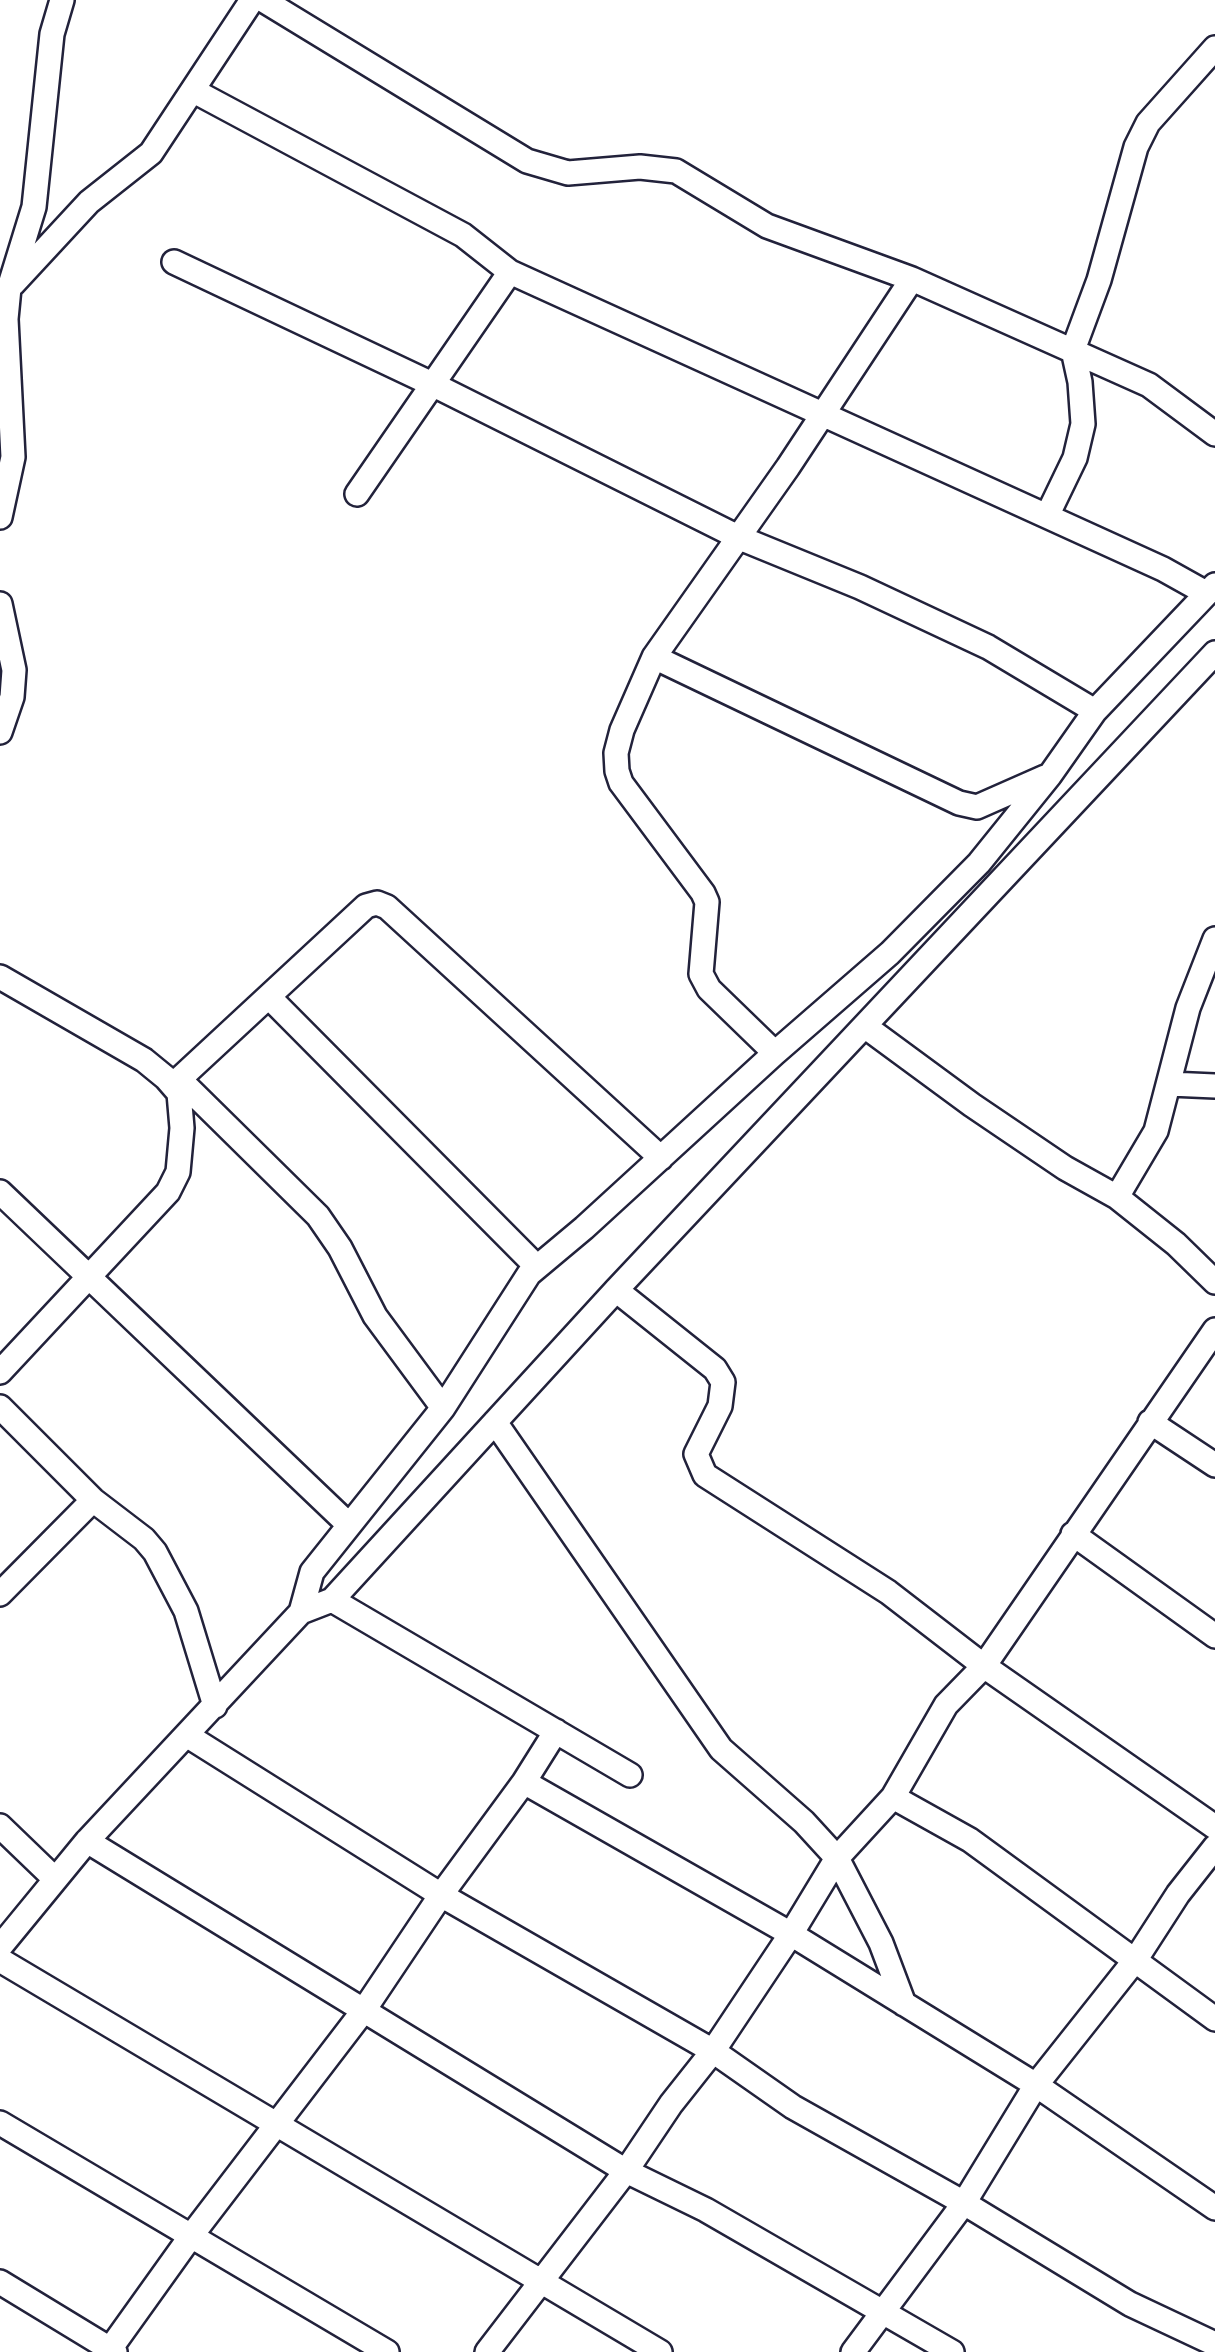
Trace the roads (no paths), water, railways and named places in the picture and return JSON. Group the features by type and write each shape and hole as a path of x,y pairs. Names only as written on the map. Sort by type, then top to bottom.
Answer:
{"street":[{"path":"0,517 13,457 6,319 9,288 34,208 52,34 62,0"},
{"path":"9,288 89,202 150,153 194,91 252,0"},
{"path":"263,0 527,160 568,173 640,167 676,171 767,226 912,279 1149,385 1215,434"},
{"path":"1047,516 1075,458 1083,425 1080,382 1073,350 1099,280 1118,203 1141,134 1215,48"},
{"path":"194,91 463,235 510,272 1211,589 1095,711 1050,775 979,863 890,953 529,1274 443,1408 312,1572 301,1612"},
{"path":"174,262 434,385 740,538 860,587 988,647 1095,711"},
{"path":"357,494 510,272"},
{"path":"775,1053 709,989 701,974 707,916 703,893 621,783 616,753 622,730 654,657 740,538 912,279"},
{"path":"0,604 14,670 12,697 0,732"},
{"path":"0,1947 87,1841 188,1736 301,1612 332,1600 616,1290 1215,653"},
{"path":"654,657 960,803 977,807 1050,775"},
{"path":"176,1082 270,998 366,906 377,903 387,907 661,1158"},
{"path":"1117,1197 1156,1131 1188,1008 1215,939"},
{"path":"0,977 144,1060 176,1082 318,1216 340,1248 375,1315 443,1408"},
{"path":"270,998 537,1267"},
{"path":"866,1027 972,1105 1065,1168 1117,1197 1176,1244 1215,1282"},
{"path":"0,1372 168,1192 178,1172 181,1153 182,1104 176,1082"},
{"path":"1170,1084 1215,1086"},
{"path":"0,1192 349,1525"},
{"path":"616,1290 715,1369 723,1382 720,1406 696,1454 705,1475 888,1592 984,1666 1215,1827"},
{"path":"487,2352 540,2279 626,2171 671,2104 713,2051 792,1934 837,1858 893,1797 946,1705 984,1666 1215,1330"},
{"path":"0,1407 93,1500 144,1539 155,1552 186,1611 215,1706"},
{"path":"495,1422 721,1749 804,1822 837,1858 881,1943 904,2004"},
{"path":"1150,1422 1215,1465"},
{"path":"3,1584 93,1500"},
{"path":"1073,1534 1215,1636"},
{"path":"332,1600 630,1775"},
{"path":"0,2282 111,2351 191,2236 364,2010 441,1895 524,1782 556,1731"},
{"path":"188,1736 441,1895 713,2051 793,2107 964,2203 1130,2304 1215,2345 1211,2352"},
{"path":"524,1782 792,1934 1036,2085 1215,2208"},
{"path":"893,1797 970,1840 1215,2019"},
{"path":"0,1826 55,1879"},
{"path":"87,1841 626,2171 706,2210 952,2352"},
{"path":"853,2352 964,2203 1036,2085 1136,1959 1178,1894 1215,1847"},
{"path":"0,1960 660,2352"},
{"path":"0,2123 387,2352"}]}
